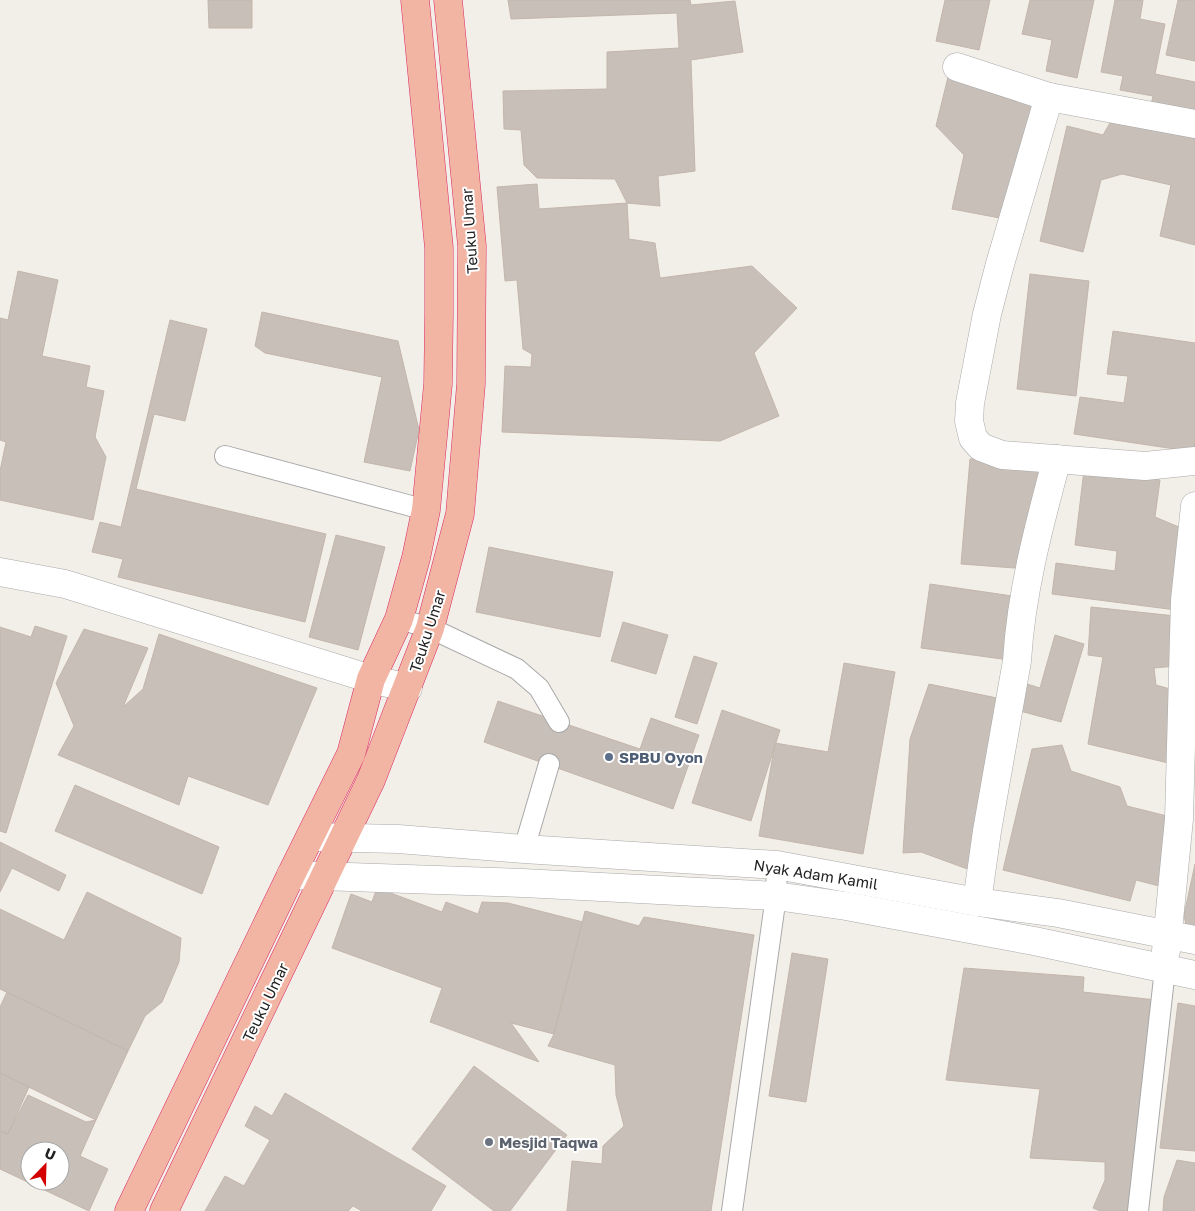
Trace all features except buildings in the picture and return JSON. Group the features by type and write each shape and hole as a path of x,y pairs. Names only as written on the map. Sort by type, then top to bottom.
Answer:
{"highway":[{"name":"Teuku Umar","path":"130,1211 290,875 351,754 371,679 399,620 416,558 426,510 438,384 438,248 415,0"},
{"name":"Teuku Umar","path":"164,1211 371,780 430,628 460,514 471,384 472,246 448,0"}],"street":[{"path":"957,67 1048,97 1195,124"},
{"path":"1048,97 987,314 970,403 972,438 981,447 1002,454 1145,466 1195,461"},
{"path":"977,902 987,831 1017,662 1018,643 1034,543 1057,459"},
{"path":"1165,969 1179,819 1185,600 1195,506"},
{"path":"0,572 65,584 371,679 408,688"},
{"name":"Nyak Adam Kamil","path":"310,837 398,839 777,865 1195,940"},
{"path":"290,875 523,883 776,896 846,906 1034,941 1195,975"}],"lane":[{"path":"224,456 426,510"},
{"path":"399,620 430,628 523,674 546,697 559,722"},
{"path":"524,849 549,764"},
{"path":"732,1211 776,896 777,865"},
{"path":"1138,1211 1165,969"}],"place":[{"name":"SPBU Oyon","path":"609,757"},
{"name":"Mesjid Taqwa","path":"489,1142"}]}
